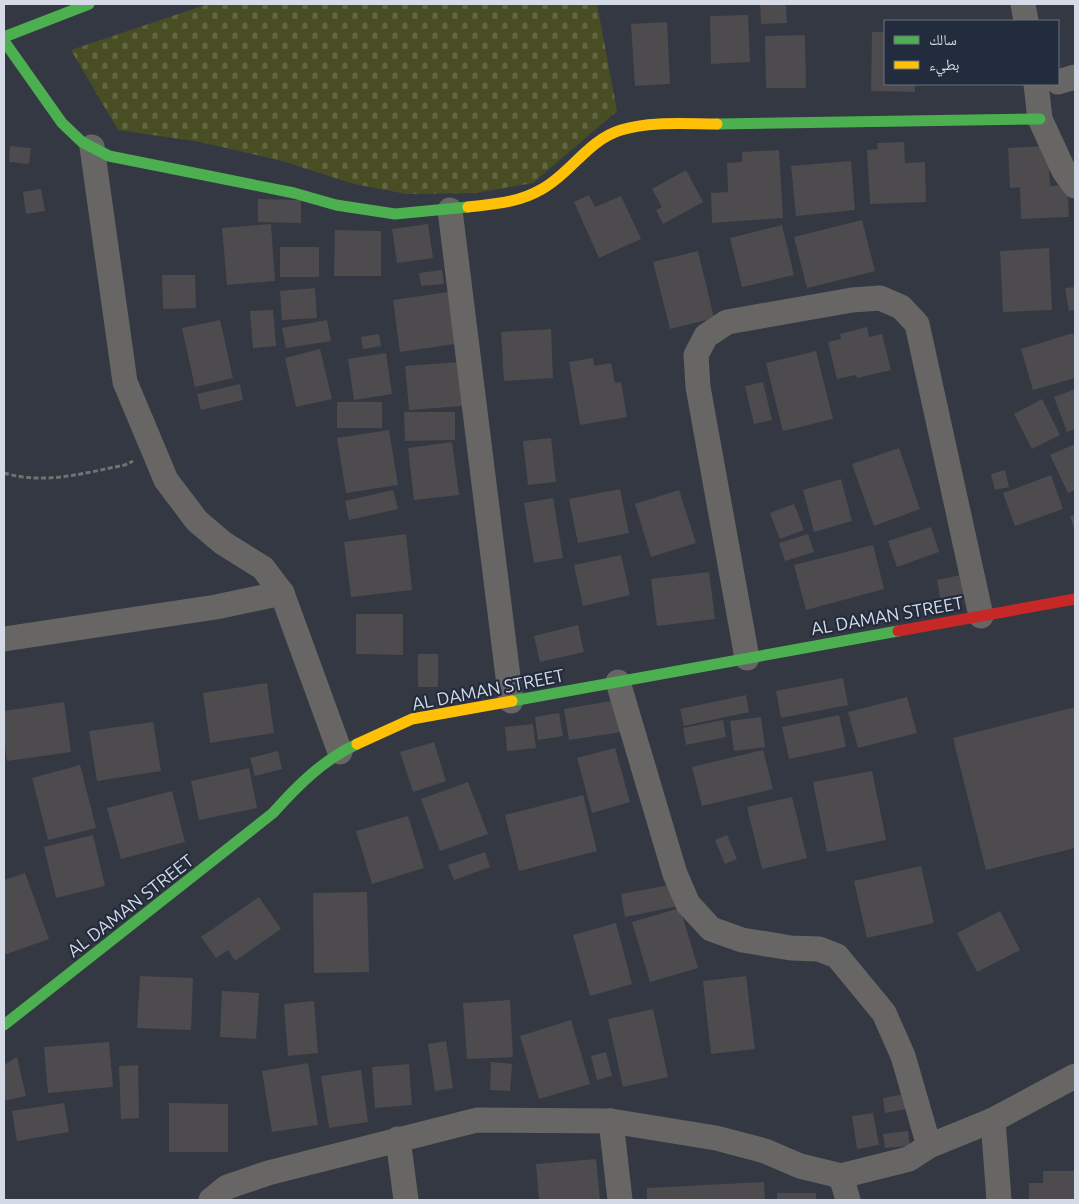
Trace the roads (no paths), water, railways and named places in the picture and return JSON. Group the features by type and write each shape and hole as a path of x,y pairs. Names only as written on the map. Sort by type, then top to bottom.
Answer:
{"street":[{"path":"89,4 4,39 62,124 82,142 109,156 294,193 336,205 395,214 510,203 543,189 600,140 621,130 647,125 1040,119"},
{"path":"1023,4 1026,20"},
{"path":"1059,81 1075,77"},
{"path":"1045,85 1040,119 1064,171 1075,186"},
{"path":"92,147 125,382 166,480 197,521 223,543 263,568 282,593 340,752"},
{"path":"450,210 511,701"},
{"path":"747,658 698,386 696,355 706,336 727,322 852,300 880,298 901,307 917,324 981,616"},
{"path":"4,639 216,608 282,593"},
{"name":"AL DAMAN STREET","path":"4,1025 274,813 301,782 340,752 412,720 1075,599"},
{"path":"618,682 675,874 688,904 712,929 742,940 791,948 819,948 837,956 884,1014 903,1056 928,1146"},
{"path":"211,1200 227,1187 268,1173 477,1120 611,1121 716,1138 765,1151 800,1166 841,1176 909,1159 928,1146 992,1120 1075,1076"},
{"path":"992,1120 999,1200"},
{"path":"611,1121 620,1200"},
{"path":"398,1139 406,1200"},
{"path":"841,1176 848,1200"}]}
